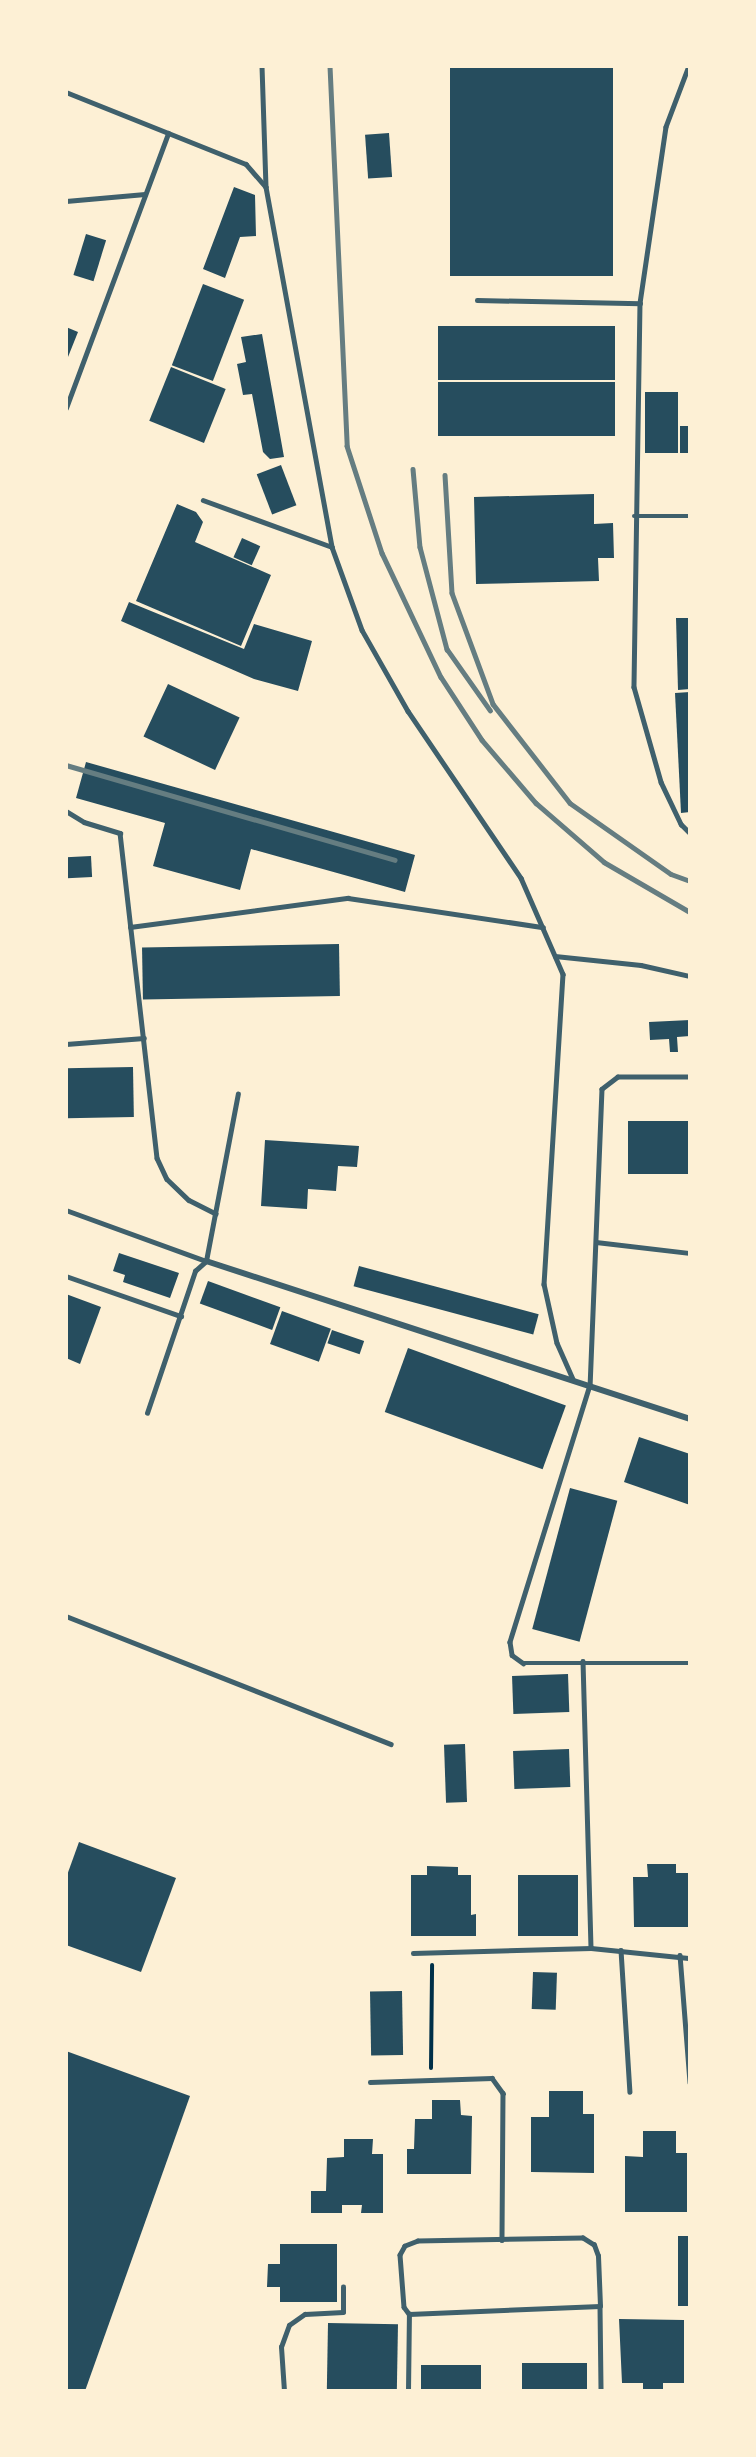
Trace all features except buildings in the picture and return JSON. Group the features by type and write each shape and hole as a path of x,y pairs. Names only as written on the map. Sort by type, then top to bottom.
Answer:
{"street":[{"path":"206,1261 690,1419"}],"lane":[{"path":"262,66 266,187 332,547 362,630 408,711 521,878 563,974 561,1040 544,1284 557,1344 573,1379"},
{"path":"689,66 666,127 639,303 634,516 634,687 661,782 681,824 690,833"},
{"path":"66,92 246,164 266,187"},
{"path":"66,408 168,133"},
{"path":"66,201 145,194"},
{"path":"477,300 639,303"},
{"path":"203,500 332,547"},
{"path":"634,516 690,516"},
{"path":"66,811 84,822 120,833 157,1158 167,1179 189,1200 216,1214"},
{"path":"130,927 348,898 543,927"},
{"path":"555,956 641,965 690,976"},
{"path":"66,1044 144,1038"},
{"path":"690,1077 618,1077 602,1089 590,1385 510,1642 512,1654 523,1663 583,1661 690,1663"},
{"path":"147,1413 195,1271 206,1261 238,1094"},
{"path":"66,1210 206,1261"},
{"path":"596,1242 690,1253"},
{"path":"66,1276 181,1316"},
{"path":"66,1616 391,1744"},
{"path":"583,1661 591,1948"},
{"path":"413,1953 591,1948 680,1955 690,1958"},
{"path":"621,1950 630,2092"},
{"path":"680,1955 690,2083"},
{"path":"370,2082 430,2077 492,2078 503,2092 502,2240"},
{"path":"408,2391 409,2314 404,2307 400,2255 405,2246 418,2241 583,2238 594,2245 600,2306 601,2391"},
{"path":"284,2391 281,2347 289,2325 305,2314 343,2312 343,2287"},
{"path":"409,2314 600,2306"}],"path":[{"path":"430,2077 433,1952"}],"railway":[{"path":"330,66 347,446 382,553 441,677 482,740 536,803 604,862 690,912"},
{"path":"413,469 420,547 447,649 490,710"},
{"path":"445,475 452,593 493,704 570,803 671,874 690,881"},
{"path":"66,765 395,860"}]}
